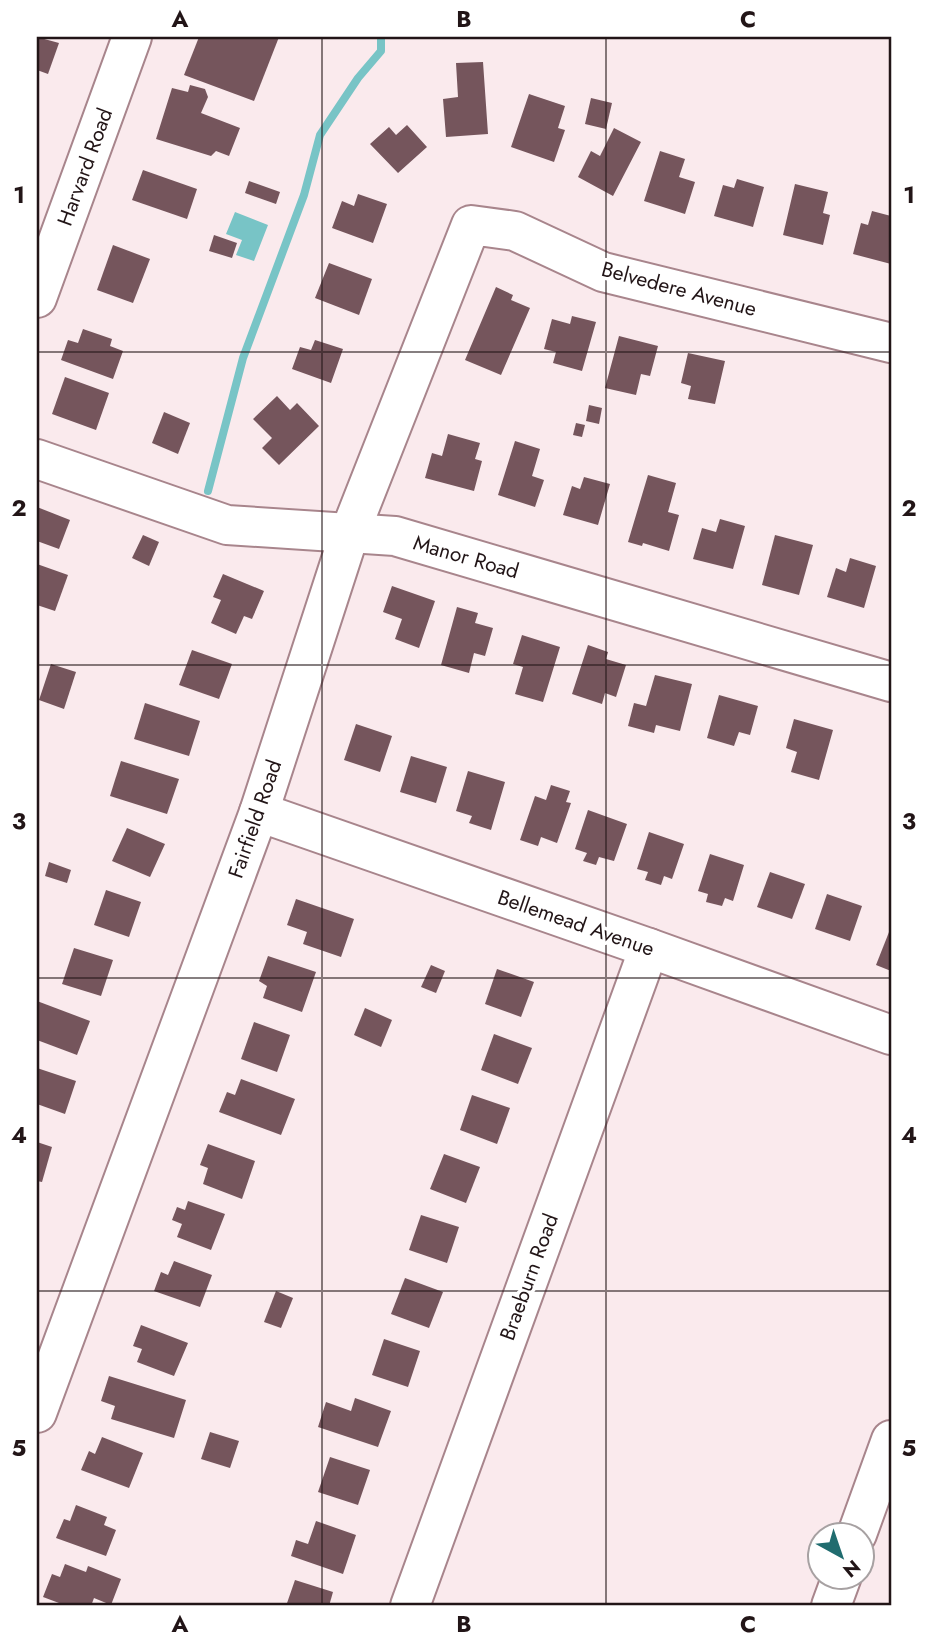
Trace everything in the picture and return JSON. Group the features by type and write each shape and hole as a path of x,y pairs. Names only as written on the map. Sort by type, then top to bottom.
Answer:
{"street":[{"name":"Harvard Road","path":"37,298 132,37"},
{"name":"Belvedere Avenue","path":"471,225 515,230 603,271 891,343"},
{"name":"Fairfield Road","path":"37,1413 259,812 350,532 471,225"},
{"name":"Manor Road","path":"37,459 227,525 395,536 891,682"},
{"name":"Bellemead Avenue","path":"259,812 891,1035"},
{"name":"Braeburn Road","path":"410,1606 649,948"},
{"path":"862,1520 891,1440"}],"water":[{"path":"235,212 268,225 254,261 236,255 242,240 226,234"}],"building":[{"path":"37,37 59,43 48,74 37,70"},
{"path":"199,37 279,37 254,101 184,75"},
{"path":"483,62 488,134 446,137 443,99 458,97 456,63"},
{"path":"190,85 205,89 208,97 201,113 240,128 229,156 216,151 211,156 156,139 172,88 188,92"},
{"path":"529,94 565,106 558,128 565,130 554,162 511,147"},
{"path":"591,98 612,103 606,129 585,124"},
{"path":"407,125 427,147 398,173 370,144 389,127 396,135"},
{"path":"614,128 641,142 613,196 578,177 591,151 600,156"},
{"path":"660,151 685,159 679,177 695,182 685,214 644,201"},
{"path":"143,170 197,189 187,219 132,200"},
{"path":"737,179 764,187 753,227 714,216 723,185 734,188"},
{"path":"249,181 280,192 276,204 245,193"},
{"path":"795,184 828,192 823,213 830,215 823,245 783,235"},
{"path":"358,194 387,204 373,243 332,228 342,201 354,206"},
{"path":"872,211 891,216 891,264 853,254 861,223 868,225"},
{"path":"214,235 237,243 232,258 209,251"},
{"path":"113,245 150,259 133,303 97,290"},
{"path":"329,263 372,279 359,315 315,298"},
{"path":"496,287 513,295 511,300 530,308 501,375 465,360"},
{"path":"572,316 596,322 582,371 553,363 556,352 544,349 552,319 570,324"},
{"path":"83,329 112,339 110,346 123,351 113,379 61,360 68,340 78,343"},
{"path":"619,336 658,346 650,376 641,374 636,395 605,388"},
{"path":"315,340 343,349 331,383 292,369 300,347 311,350"},
{"path":"688,353 725,361 715,404 688,399 691,386 681,383"},
{"path":"65,377 109,393 96,430 52,414"},
{"path":"277,396 290,410 297,403 319,426 279,465 262,448 272,438 253,419"},
{"path":"589,405 602,408 599,424 586,421"},
{"path":"164,412 190,423 178,454 152,443"},
{"path":"576,423 585,425 582,437 573,435"},
{"path":"448,434 480,443 475,459 482,461 474,491 425,478 432,453 442,456"},
{"path":"515,441 540,449 532,476 544,480 535,507 498,495"},
{"path":"648,475 676,483 668,512 679,515 669,551 643,543 642,546 628,542"},
{"path":"584,477 610,484 598,525 563,515 572,486 580,489"},
{"path":"37,507 70,520 59,549 37,541"},
{"path":"720,519 745,526 733,569 693,559 702,528 716,532"},
{"path":"143,535 159,542 149,566 132,558"},
{"path":"775,535 813,545 799,595 762,585"},
{"path":"850,558 876,566 864,608 827,597 836,568 846,572"},
{"path":"37,564 68,575 55,611 37,605"},
{"path":"223,574 264,591 252,619 244,616 236,634 211,623 221,600 213,597"},
{"path":"392,586 435,601 419,648 395,639 402,619 383,612"},
{"path":"457,607 478,613 475,623 493,628 485,656 474,653 469,673 441,665"},
{"path":"522,635 560,647 543,702 515,694 523,667 513,664"},
{"path":"588,645 608,652 606,659 626,665 616,697 605,693 602,704 572,694"},
{"path":"192,650 232,664 219,699 179,685"},
{"path":"51,664 76,672 64,709 39,700"},
{"path":"655,675 692,684 680,731 656,725 654,733 628,726 634,703 646,706"},
{"path":"719,695 758,706 750,735 739,732 734,746 707,738"},
{"path":"145,703 200,721 189,756 134,739"},
{"path":"794,719 833,730 819,780 791,772 797,752 786,748"},
{"path":"356,724 392,736 380,772 344,760"},
{"path":"411,756 447,767 436,803 400,792"},
{"path":"121,761 179,779 167,814 110,796"},
{"path":"468,771 505,782 491,830 469,823 472,816 456,811"},
{"path":"551,785 570,791 566,802 571,803 557,843 541,837 538,846 520,840 535,796 546,800"},
{"path":"588,810 627,824 614,861 599,857 596,865 583,861 587,853 575,849"},
{"path":"127,828 165,844 150,877 112,861"},
{"path":"649,832 684,844 672,879 664,876 661,885 645,880 648,872 637,869"},
{"path":"710,854 744,865 733,901 725,898 722,906 706,902 708,894 698,891"},
{"path":"49,862 71,870 67,883 45,876"},
{"path":"770,872 805,884 792,919 757,907"},
{"path":"106,890 141,902 129,937 94,925"},
{"path":"827,894 862,906 850,941 815,929"},
{"path":"296,899 354,919 341,957 303,944 307,932 287,925"},
{"path":"891,927 891,971 876,965"},
{"path":"74,948 113,960 101,996 62,984"},
{"path":"268,956 316,972 302,1012 263,998 267,986 259,981"},
{"path":"431,965 445,971 436,993 421,987"},
{"path":"497,969 534,982 521,1017 485,1004"},
{"path":"37,1001 90,1021 77,1055 37,1040"},
{"path":"365,1008 392,1020 381,1047 354,1035"},
{"path":"254,1022 290,1035 277,1072 241,1059"},
{"path":"494,1034 532,1048 518,1084 481,1070"},
{"path":"37,1068 76,1081 65,1114 37,1104"},
{"path":"241,1079 295,1099 281,1135 219,1112 227,1092 235,1095"},
{"path":"472,1095 510,1108 497,1144 460,1130"},
{"path":"37,1142 52,1147 42,1182 37,1181"},
{"path":"208,1144 255,1161 242,1199 203,1184 208,1168 200,1165"},
{"path":"444,1154 480,1167 466,1203 430,1189"},
{"path":"188,1201 225,1214 211,1250 177,1237 182,1224 172,1220 177,1207 185,1210"},
{"path":"421,1215 459,1227 447,1263 409,1250"},
{"path":"174,1261 212,1275 200,1307 154,1291 161,1272 168,1275"},
{"path":"405,1278 443,1292 429,1328 391,1314"},
{"path":"276,1291 293,1298 281,1328 264,1322"},
{"path":"141,1325 188,1343 174,1376 137,1362 142,1349 133,1346"},
{"path":"384,1339 420,1351 408,1387 372,1375"},
{"path":"109,1376 186,1400 174,1438 111,1419 115,1406 101,1401"},
{"path":"355,1398 391,1411 378,1447 318,1427 326,1402 351,1411"},
{"path":"210,1432 239,1441 230,1468 201,1459"},
{"path":"102,1437 143,1453 129,1488 81,1470 89,1451 95,1454"},
{"path":"330,1457 370,1470 358,1505 318,1492"},
{"path":"76,1505 107,1517 104,1525 116,1530 106,1556 56,1538 64,1519 70,1521"},
{"path":"316,1521 356,1535 343,1574 291,1556 296,1540 308,1544"},
{"path":"65,1564 86,1572 88,1566 121,1579 111,1605 94,1598 91,1606 67,1606 43,1597 52,1574 60,1577"},
{"path":"295,1580 333,1592 329,1606 286,1606"}],"waterway":[{"path":"208,491 243,358 304,195 320,135 358,78 381,51 381,37"}]}
